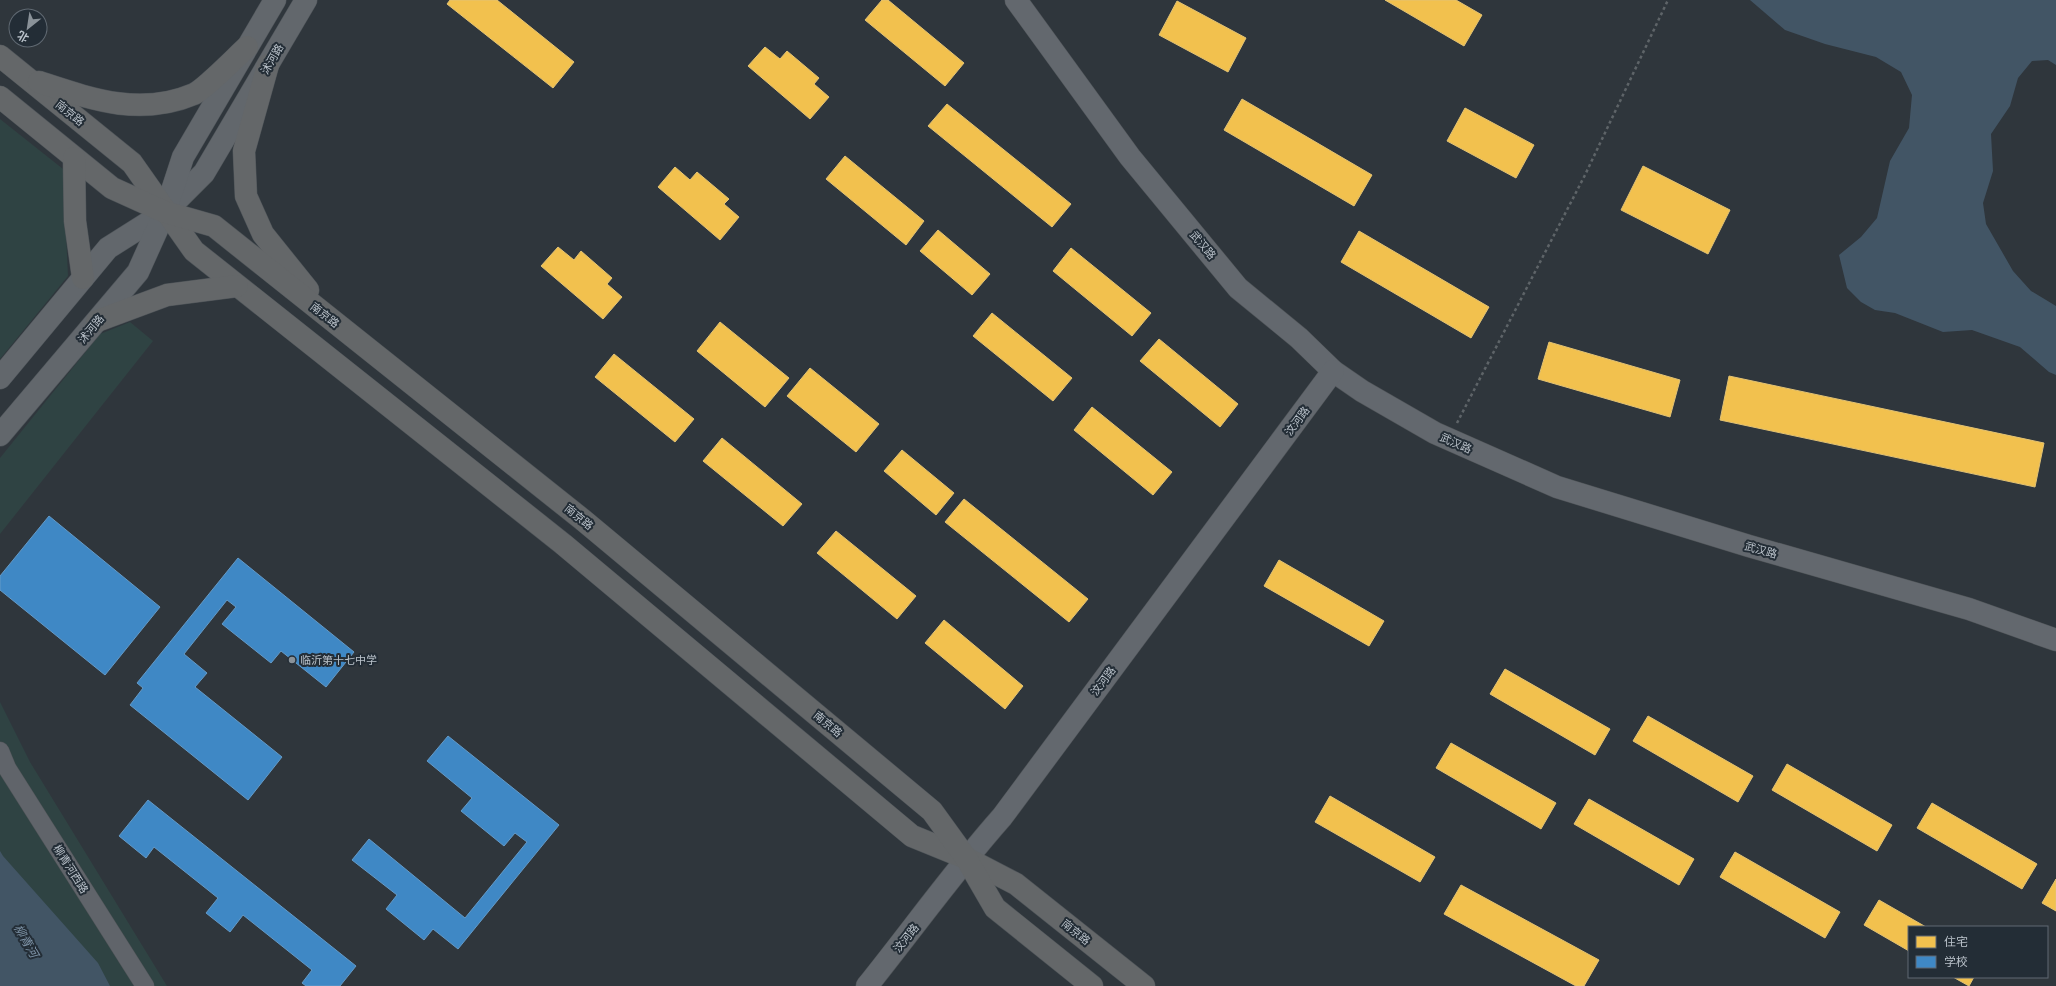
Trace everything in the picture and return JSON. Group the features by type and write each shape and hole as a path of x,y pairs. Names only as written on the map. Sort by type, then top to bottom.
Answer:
{"highway":[{"path":"28,79 98,101 151,106 195,94 247,47"},
{"name":"南京路","path":"0,56 132,163 165,212 194,251 563,544 912,836 966,858 1016,884 1144,986"},
{"path":"268,65 251,119 244,151 246,196 263,234 336,323"},
{"name":"南京路","path":"0,97 112,188 165,212 214,226 583,520 932,811 966,858 995,908 1092,986"},
{"path":"74,158 75,221 83,278"},
{"path":"97,322 167,295 237,286"}],"main road":[{"name":"沭河路","path":"0,435 138,272 165,212 183,157 274,0"},
{"name":"沭河路","path":"0,378 108,248 165,212 204,173 306,0"}],"street":[{"name":"武汉路","path":"1016,0 1130,157 1238,288 1299,338 1333,371 1362,391 1434,433 1557,487 1749,546 1969,610 2056,640"},
{"name":"汶河路","path":"867,986 934,903 966,858 1002,817 1333,371"},
{"name":"柳青河西路","path":"0,751 7,768 145,986"}],"path":[{"path":"1457,423 1585,176 1668,0"}],"green space":[{"path":"0,119 63,169 68,276 0,359"},
{"path":"130,322 153,341 0,534 0,458 100,334"},
{"path":"0,702 30,762 167,986 0,986"}],"water":[{"path":"1750,0 2056,0 2056,65 2048,60 2032,61 2018,78 2010,106 1991,134 1993,171 1983,203 1986,224 2013,271 2031,291 2056,306 2056,375 2049,372 2020,347 1972,330 1943,332 1895,313 1875,310 1861,302 1847,288 1839,255 1861,237 1877,218 1890,161 1909,128 1912,95 1901,72 1876,57 1825,44 1785,30"},
{"name":"柳青河","path":"0,851 98,963 110,986 0,986"}],"building: 住宅":[{"path":"450,0 497,0 574,62 553,88 447,4"},
{"path":"882,0 888,0 964,63 945,86 865,20"},
{"path":"1385,0 1456,0 1482,15 1464,46"},
{"path":"1177,1 1246,38 1228,72 1159,35"},
{"path":"765,47 780,59 787,51 819,78 814,84 829,97 810,119 748,66"},
{"path":"1242,99 1372,175 1354,206 1224,130"},
{"path":"947,104 1071,204 1052,227 928,126"},
{"path":"1465,108 1534,145 1516,178 1447,141"},
{"path":"845,156 924,221 906,245 826,179"},
{"path":"1643,166 1730,210 1708,254 1621,210"},
{"path":"675,167 690,180 697,172 729,199 724,204 739,217 720,240 658,187"},
{"path":"938,230 990,274 972,295 920,251"},
{"path":"1359,231 1489,307 1471,338 1341,262"},
{"path":"558,247 574,260 581,251 612,278 607,284 622,297 603,319 541,266"},
{"path":"1071,248 1151,313 1132,336 1053,271"},
{"path":"992,313 1072,378 1053,401 973,336"},
{"path":"720,322 789,378 765,407 697,351"},
{"path":"1159,339 1238,404 1220,427 1140,361"},
{"path":"1549,342 1680,380 1670,417 1538,379"},
{"path":"614,354 694,419 675,442 595,377"},
{"path":"810,368 879,424 856,452 787,396"},
{"path":"1729,376 2044,443 2035,487 1720,420"},
{"path":"1092,407 1172,472 1153,495 1074,430"},
{"path":"722,438 802,504 783,526 703,461"},
{"path":"902,450 954,493 936,515 884,471"},
{"path":"964,499 1088,599 1069,622 945,522"},
{"path":"836,531 916,596 897,619 817,553"},
{"path":"1279,560 1384,621 1369,646 1264,586"},
{"path":"944,620 1023,686 1005,709 925,643"},
{"path":"1505,669 1610,729 1595,755 1490,694"},
{"path":"1648,716 1753,776 1738,802 1633,741"},
{"path":"1451,743 1556,803 1541,829 1436,768"},
{"path":"1787,764 1892,825 1877,851 1772,790"},
{"path":"1330,796 1435,857 1420,882 1315,822"},
{"path":"1589,799 1694,859 1679,885 1574,824"},
{"path":"1932,803 2037,864 2022,889 1917,828"},
{"path":"1735,852 1840,912 1825,938 1720,877"},
{"path":"2056,879 2056,911 2042,903"},
{"path":"1461,885 1599,960 1584,986 1576,986 1444,914"},
{"path":"1879,900 1924,926 1908,926 1908,950 1864,925"},
{"path":"1955,978 1973,978 1969,986"}],"building: 学校":[{"path":"49,516 160,607 105,675 0,590 0,576"},
{"path":"238,558 354,652 326,687 281,651 271,663 222,624 236,607 227,600 184,654 207,673 195,687 282,757 248,800 130,705 143,688 137,683"},
{"path":"448,736 559,825 458,949 433,929 424,940 386,909 397,895 352,860 369,839 465,918 527,842 515,833 504,846 461,811 472,798 427,761"},
{"path":"148,800 356,966 340,986 306,986 302,983 312,970 243,915 230,932 206,913 218,898 154,847 146,858 119,836"}],"place":[{"name":"临沂第十七中学","path":"292,660"}]}
